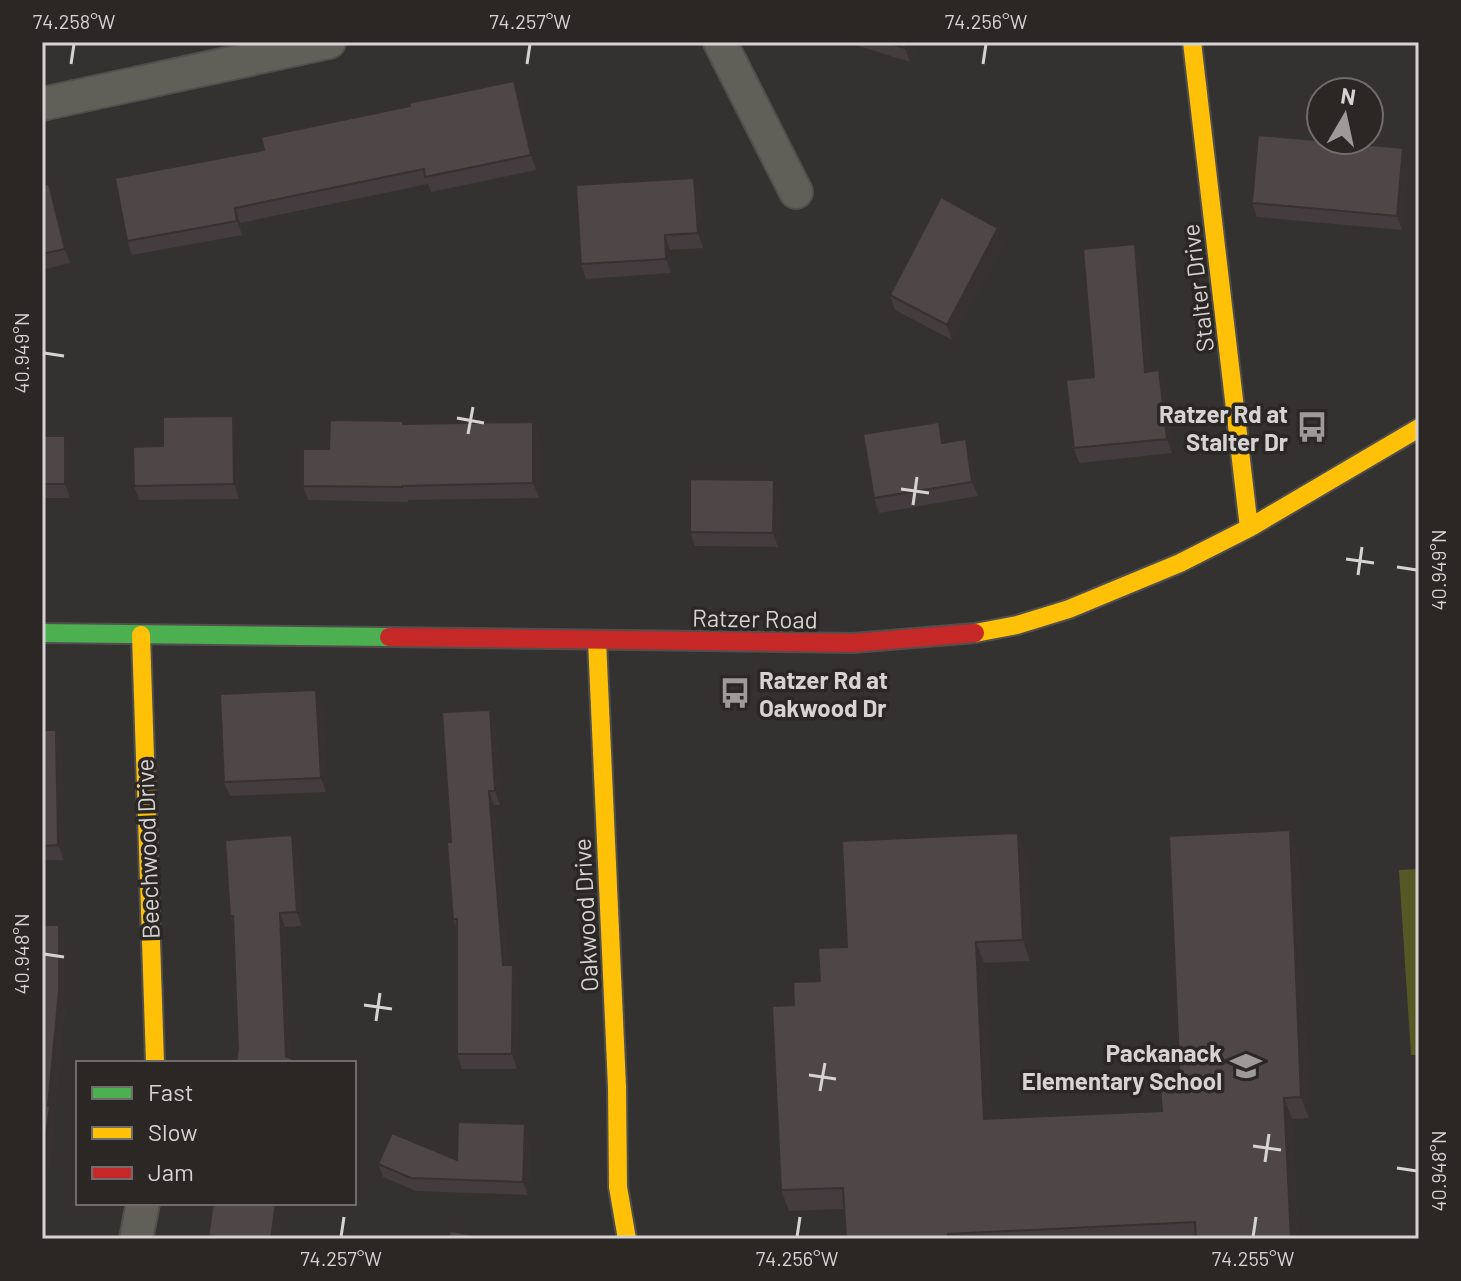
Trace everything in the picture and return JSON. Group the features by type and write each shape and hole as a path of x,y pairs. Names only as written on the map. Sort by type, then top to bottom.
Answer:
{"street":[{"path":"42,104 329,42"},
{"path":"720,42 796,192"},
{"name":"Stalter Drive","path":"1192,42 1249,528"},
{"name":"Ratzer Road","path":"42,633 853,643 977,633 1069,609 1180,563 1249,528 1419,428"},
{"name":"Beechwood Drive","path":"141,635 155,1061"},
{"name":"Oakwood Drive","path":"597,640 616,1072 618,1187 627,1239"},
{"path":"136,1239 143,1205"}],"green space":[{"path":"1419,869 1419,1055 1411,1055 1399,870"}],"building":[{"path":"886,42 907,42 905,48"},
{"path":"514,81 531,155 425,177 424,169 235,208 237,221 127,241 115,178 264,150 261,137"},
{"path":"1258,135 1305,139 1305,156 1385,156 1385,146 1403,148 1397,216 1252,203"},
{"path":"694,178 698,233 665,235 666,259 581,264 576,185"},
{"path":"49,184 65,249 42,254 42,185"},
{"path":"941,197 998,228 947,325 890,295"},
{"path":"1135,244 1145,372 1159,370 1167,439 1074,448 1066,380 1094,377 1083,249"},
{"path":"233,416 234,484 134,486 133,447 163,446 163,417"},
{"path":"330,420 403,421 403,424 533,422 533,483 303,486 303,449 329,449"},
{"path":"939,422 942,443 966,439 972,482 874,498 863,434"},
{"path":"42,436 65,436 65,484 42,484"},
{"path":"690,479 774,480 773,533 690,532"},
{"path":"316,690 321,778 224,782 220,694"},
{"path":"490,710 495,791 489,791 503,965 513,965 512,1054 457,1054 457,919 453,919 447,842 451,842 442,712"},
{"path":"42,730 56,730 58,845 42,846"},
{"name":"Packanack Elementary School","path":"1290,830 1301,1097 1284,1098 1291,1239 1196,1239 1195,1222 948,1234 948,1239 846,1239 843,1188 781,1190 772,1006 794,1005 793,982 820,981 818,948 847,947 842,841 1018,833 1023,940 976,942 984,1119 1162,1111 1160,1085 1180,1083 1169,836"},
{"path":"292,835 297,912 280,913 286,1057 292,1058 292,1061 236,1061 233,916 230,916 225,840"},
{"path":"42,925 59,925 59,991 50,1106 42,1161"},
{"path":"458,1122 525,1124 523,1182 411,1178 378,1164 392,1133 457,1160"},
{"path":"213,1205 276,1205 271,1239 208,1239"},
{"path":"450,1231 499,1239 448,1239"}],"traffic: fast":[{"path":"42,633 389,637"}],"traffic: slow":[{"path":"1192,42 1249,528"},
{"path":"975,633 1017,625 1069,609 1180,563 1249,528 1419,428"},
{"path":"141,635 155,1061"},
{"path":"597,640 617,1087 618,1187 627,1239"}],"traffic: jam":[{"path":"389,637 853,643 975,633"}],"place":[{"name":"Ratzer Rd at Stalter Dr","path":"1312,427"},
{"name":"Ratzer Rd at Oakwood Dr","path":"735,693"},
{"name":"Packanack Elementary School","path":"1246,1066"}]}
